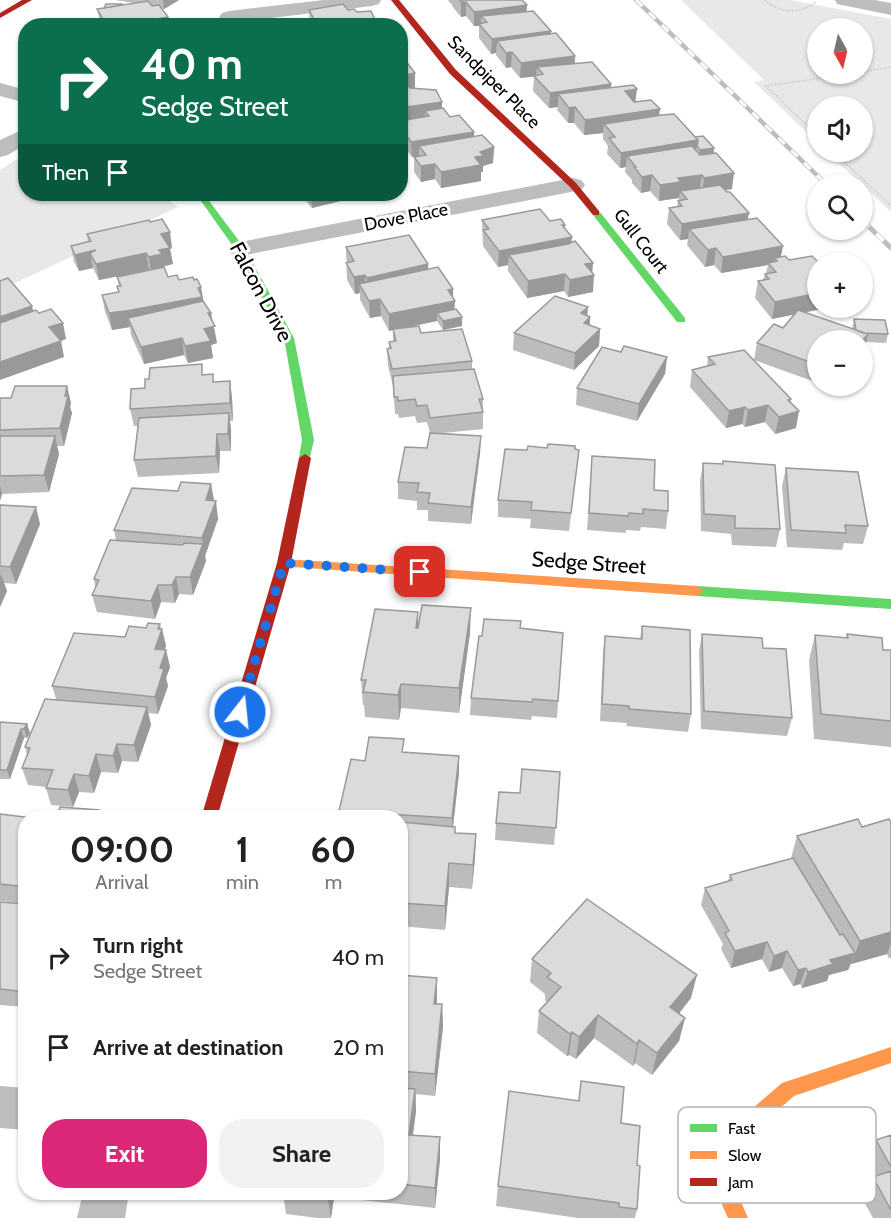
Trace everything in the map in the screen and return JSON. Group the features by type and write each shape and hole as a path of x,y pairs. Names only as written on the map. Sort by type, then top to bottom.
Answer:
{"street":[{"path":"0,16 28,0"},
{"path":"229,17 372,0"},
{"name":"Sandpiper Place","path":"395,0 453,72 573,185"},
{"path":"844,0 891,9"},
{"path":"0,71 18,76"},
{"path":"0,89 18,95"},
{"path":"0,150 18,139"},
{"name":"Dove Place","path":"240,249 573,185"},
{"name":"Gull Court","path":"573,185 681,320"},
{"name":"Falcon Drive","path":"205,201 240,249 289,338 308,440 284,563 211,810"},
{"name":"Sedge Street","path":"284,563 891,604"},
{"path":"768,1107 788,1089 891,1055"},
{"path":"0,1107 18,1108"},
{"path":"101,1218 104,1200"},
{"path":"732,1203 738,1218"}],"path":[{"path":"765,0 770,6 794,10 812,6 818,0"},
{"path":"873,70 891,67"},
{"path":"807,80 766,86 807,125"},
{"path":"845,162 891,206"}],"shaded area":[{"path":"681,0 790,0 891,19 891,212 873,195 873,174 850,174 838,162 873,162 873,96 807,96 807,132 754,82 764,80"},
{"path":"18,158 18,201 170,201 178,207 0,290 0,170"}],"building":[{"path":"459,0 522,0 527,5 474,12 466,2"},
{"path":"148,1 152,6 159,5 168,17 102,18 97,9"},
{"path":"106,4 122,4 122,5 104,8"},
{"path":"343,4 348,10 371,11 374,18 314,18 309,10"},
{"path":"533,11 551,31 492,39 479,24 487,22 481,16"},
{"path":"556,33 575,56 521,63 512,52 506,53 497,41"},
{"path":"592,62 611,84 550,93 534,76 543,74 537,67"},
{"path":"408,64 415,73 408,74"},
{"path":"633,85 637,89 625,91 634,102 651,100 660,109 585,120 575,107 569,108 558,94"},
{"path":"408,86 410,88 436,90 442,102 408,107"},
{"path":"443,108 450,117 459,115 474,132 411,142 408,138 408,120 429,116 425,111"},
{"path":"674,114 698,140 621,153 609,138 615,137 604,124 662,115"},
{"path":"482,135 494,147 480,152 484,156 475,157 481,165 441,172 435,164 421,166 414,157 426,155 419,146"},
{"path":"703,136 714,148 700,150 695,137"},
{"path":"692,146 700,155 716,153 734,173 704,178 702,175 678,178 681,182 660,185 652,175 642,177 627,156"},
{"path":"720,185 730,192 749,213 682,224 669,208 682,206 678,201 687,199 680,191"},
{"path":"540,209 550,221 561,219 565,225 562,225 572,237 499,251 483,230 489,229 482,220"},
{"path":"757,218 783,246 723,257 716,248 708,250 689,229"},
{"path":"162,219 170,232 161,234 170,248 159,250 162,254 149,257 146,253 96,264 90,253 96,250 75,255 71,246 91,241 87,234"},
{"path":"409,235 428,264 367,278 365,275 354,277 346,263 354,261 346,247"},
{"path":"575,241 593,263 585,264 594,275 570,280 565,274 528,281 509,255 568,244"},
{"path":"785,256 789,260 807,257 807,295 775,302 758,281 769,279 765,274 776,272 768,263 777,261 775,258"},
{"path":"164,267 168,277 177,275 179,280 193,277 194,280 197,279 202,297 109,313 102,295 119,292 117,286 121,286 117,277"},
{"path":"438,267 453,289 448,290 455,301 389,314 380,299 369,301 359,284"},
{"path":"8,278 32,306 0,317 0,281"},
{"path":"555,296 588,307 581,313 590,317 584,323 600,329 575,353 514,333"},
{"path":"203,301 211,313 208,313 215,326 204,329 211,341 185,346 182,338 141,347 128,318"},
{"path":"51,309 63,323 49,327 61,341 0,362 0,323 36,310 39,313"},
{"path":"456,309 462,317 443,321 437,313"},
{"path":"798,310 807,313 807,318 821,318 856,330 807,330 807,361 757,343 774,324 783,328"},
{"path":"854,319 885,320 888,334 873,333 873,330 856,330"},
{"path":"419,326 421,333 462,329 472,361 392,369 387,349 391,348 389,342 396,341 393,329"},
{"path":"624,346 667,357 639,404 577,388 602,347 621,352"},
{"path":"744,350 791,399 788,400 799,411 779,417 768,405 748,410 745,407 729,411 692,370 715,364 708,357"},
{"path":"202,364 202,375 213,374 213,382 230,381 230,403 130,409 131,389 145,388 145,379 149,379 150,368"},
{"path":"474,369 483,399 479,399 483,412 430,418 427,405 417,406 415,399 398,401 398,397 394,397 393,376"},
{"path":"15,386 67,386 65,396 68,396 60,428 0,430 0,398 11,398"},
{"path":"229,413 228,434 217,434 216,456 134,460 139,418"},
{"path":"430,433 481,436 471,507 428,503 430,493 417,492 419,483 398,482 405,447 427,448"},
{"path":"0,436 55,436 44,475 0,476"},
{"path":"548,444 575,446 575,449 579,450 571,513 531,510 532,502 498,500 505,449 527,450 528,446 547,448"},
{"path":"592,456 655,460 654,490 668,491 668,511 643,509 643,514 629,513 628,516 589,513"},
{"path":"723,461 775,465 780,529 735,528 735,516 704,514 703,463 723,464"},
{"path":"786,468 858,472 868,526 845,525 846,533 791,530"},
{"path":"181,482 211,484 206,500 216,501 202,538 114,530 132,488 178,491"},
{"path":"0,505 36,507 10,567 0,566"},
{"path":"110,540 183,545 184,543 203,544 190,577 176,577 172,585 158,585 151,601 92,595 99,580 94,579"},
{"path":"422,605 471,608 459,688 401,684 398,695 363,692 366,680 361,680 375,609 418,612 416,628 418,628"},
{"path":"484,619 521,621 520,628 563,633 558,701 533,699 532,702 471,698 479,636 482,636"},
{"path":"148,623 160,624 158,629 162,629 155,649 166,650 160,668 164,669 155,697 52,686 74,633 125,637 129,626 146,628"},
{"path":"642,626 690,630 691,714 629,709 629,706 602,704 605,636 642,639"},
{"path":"702,634 762,638 763,648 786,649 792,718 704,711"},
{"path":"847,634 882,638 883,650 891,650 891,721 821,714 815,635 848,638"},
{"path":"45,699 147,707 134,745 117,744 113,756 96,754 89,776 74,774 68,790 46,788 53,770 22,768 30,748 25,747"},
{"path":"0,722 27,724 24,729 21,729 7,770 0,770"},
{"path":"369,737 404,739 402,752 459,756 452,818 408,815 408,810 339,810 351,759 365,761"},
{"path":"522,769 560,772 556,828 496,823 499,792 520,793"},
{"path":"60,807 99,810 59,810"},
{"path":"0,814 18,816 18,886 0,884"},
{"path":"858,819 862,827 889,819 891,822 891,932 860,941 797,836"},
{"path":"408,823 455,827 455,833 476,834 473,865 449,863 445,906 408,904"},
{"path":"793,858 840,935 843,934 855,953 830,960 833,964 808,972 806,968 798,970 787,951 774,956 767,942 735,951 725,933 729,931 705,888 732,880 730,875"},
{"path":"587,899 697,975 670,1007 685,1018 657,1053 639,1040 637,1044 598,1015 579,1037 572,1032 570,1034 539,1011 561,987 547,977 551,973 532,959"},
{"path":"0,902 18,903 18,991 0,989"},
{"path":"408,976 437,978 434,1004 442,1004 435,1074 408,1072"},
{"path":"581,1081 624,1087 621,1123 640,1126 637,1209 619,1207 619,1203 498,1186 509,1091 579,1101"},
{"path":"408,1089 415,1089 409,1135 440,1137 435,1188 408,1185"},
{"path":"891,1135 891,1167 876,1140"},
{"path":"891,1171 891,1210 876,1182 876,1176"}],"railway":[{"path":"636,0 816,174"},
{"path":"873,231 891,248"}],"traffic: fast":[{"path":"205,201 240,249 289,338 308,440 305,458"},
{"path":"596,213 681,320"},
{"path":"697,591 891,604"}],"traffic: slow":[{"path":"284,563 697,591"},
{"path":"768,1107 788,1089 891,1055"},
{"path":"732,1203 738,1218"}],"traffic: jam":[{"path":"0,16 28,0"},
{"path":"395,0 453,72 573,185 596,213"},
{"path":"211,810 284,563 305,458"}],"route":[{"path":"240,712 284,563 420,572"}]}
